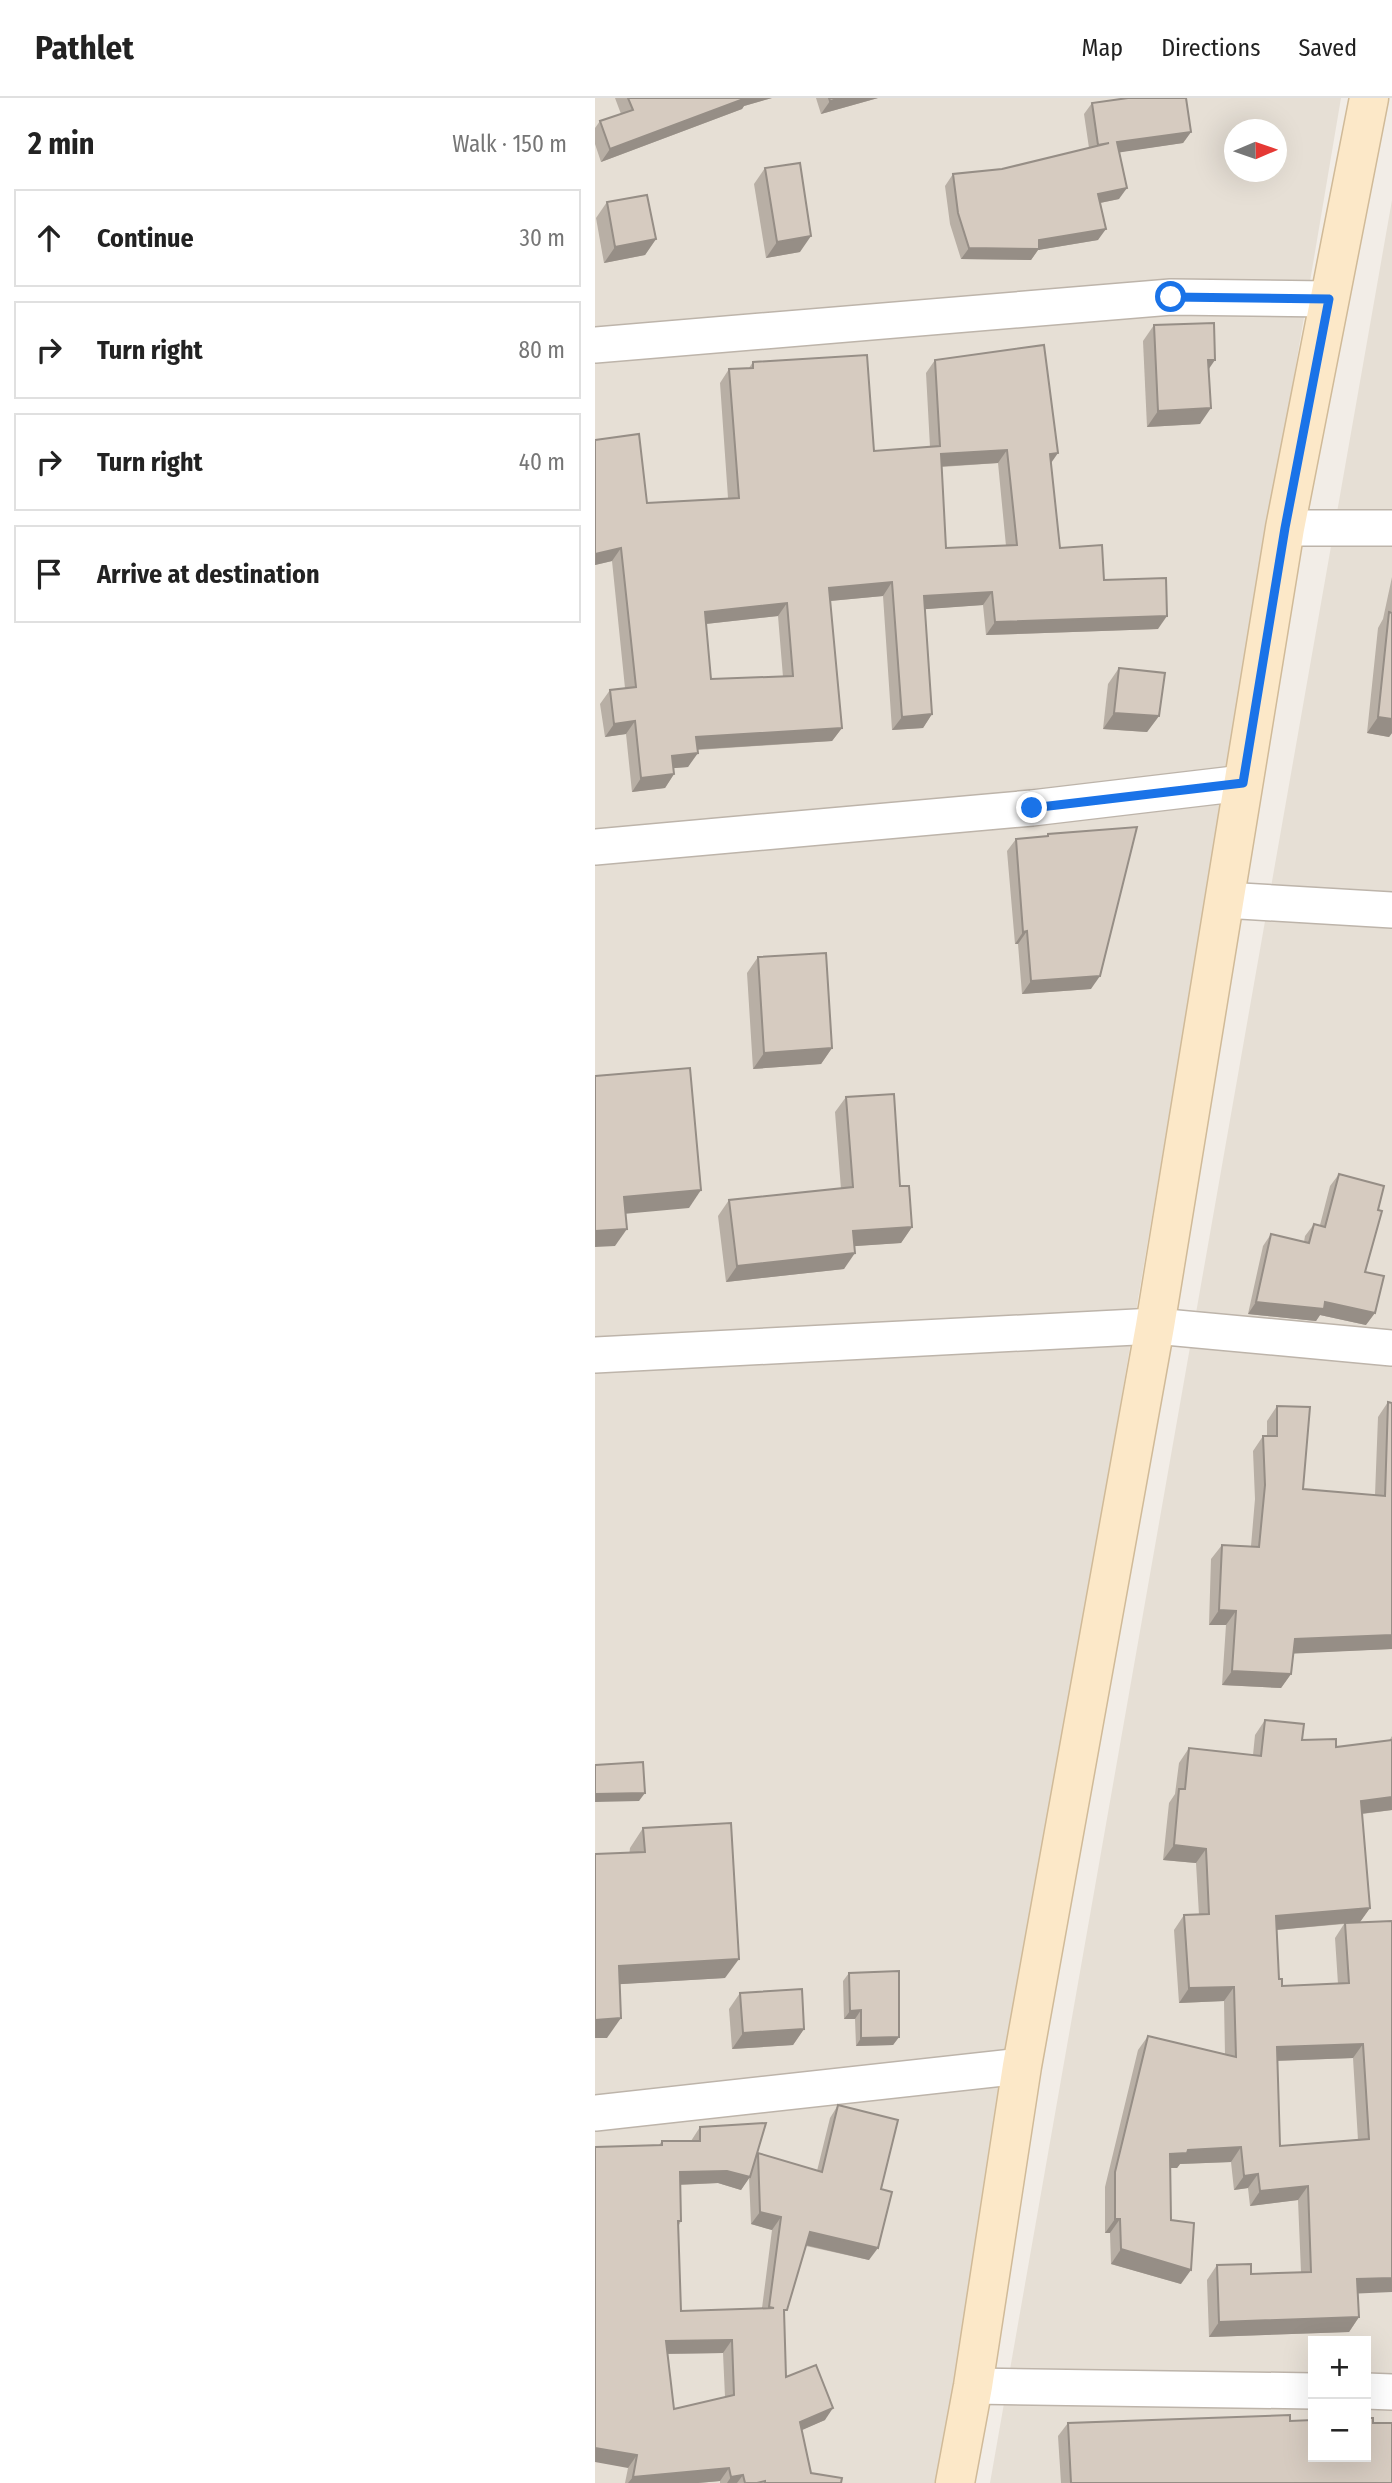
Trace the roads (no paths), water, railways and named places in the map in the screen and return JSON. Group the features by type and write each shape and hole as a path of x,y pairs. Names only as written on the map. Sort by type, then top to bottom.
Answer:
{"street":[{"path":"955,2483 973,2386 1022,2067 1154,1326 1285,528 1369,98"},
{"path":"595,345 1171,297 1329,299"},
{"path":"1285,528 1392,528"},
{"path":"595,847 1032,808 1243,783"},
{"path":"1224,900 1392,910"},
{"path":"595,1355 1154,1326 1392,1348"},
{"path":"595,2113 1022,2067"},
{"path":"973,2386 1308,2390"},
{"path":"1371,2391 1392,2392"}]}
